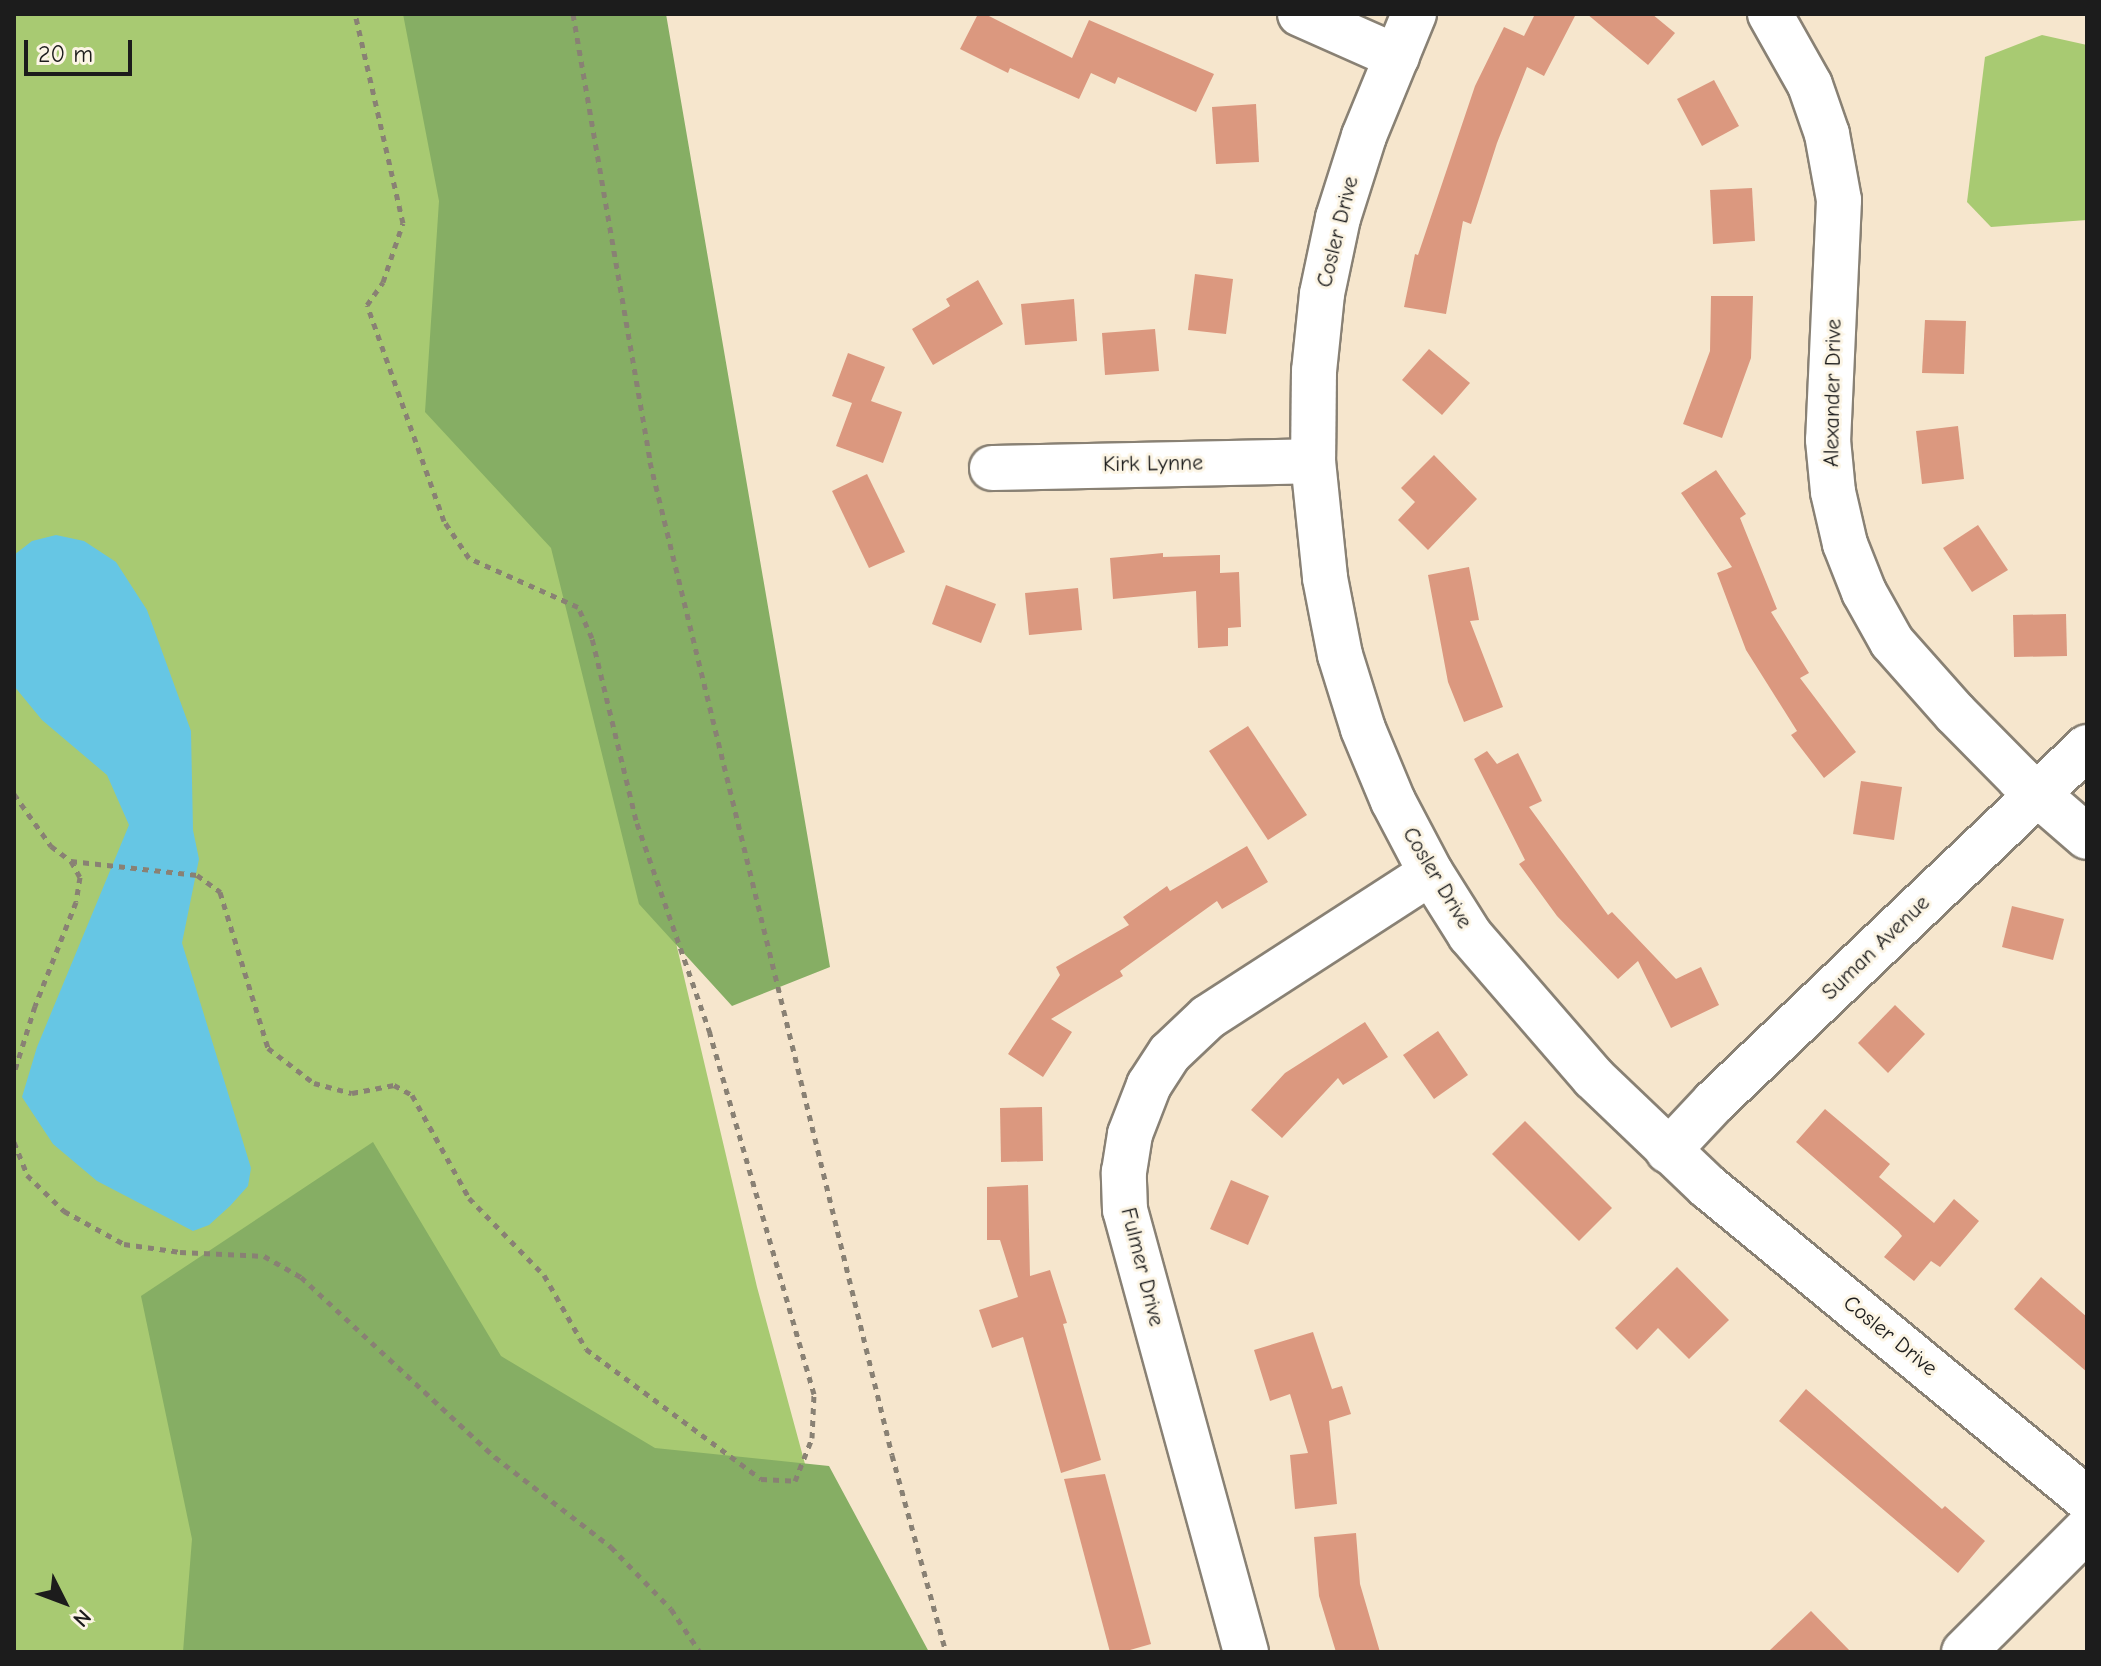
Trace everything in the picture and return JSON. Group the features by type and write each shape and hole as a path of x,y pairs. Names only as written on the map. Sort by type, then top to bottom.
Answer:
{"street":[{"path":"1300,14 1397,57"},
{"name":"Cosler Drive","path":"1414,14 1364,136 1338,218 1322,294 1314,371 1313,461 1325,578 1340,655 1363,729 1387,786 1431,873 1470,935 1515,991 1594,1078 1668,1151 2087,1499"},
{"name":"Alexander Drive","path":"1770,14 1810,85 1827,134 1839,200 1828,440 1833,492 1845,544 1864,592 1892,642 1955,713 2087,837"},
{"name":"Kirk Lynne","path":"992,468 1313,461"},
{"name":"Suman Avenue","path":"1668,1151 1714,1102 2087,747"},
{"name":"Fulmer Drive","path":"1246,1652 1125,1210 1124,1172 1130,1134 1149,1085 1170,1053 1208,1017 1431,873"},
{"path":"1964,1652 2087,1529"}],"path":[{"path":"71,861 197,875 220,892 268,1048 314,1083 352,1093 394,1085 412,1095 469,1198 544,1275 586,1349 761,1479 795,1481 812,1438 814,1394 710,1033 636,820 592,638 578,607 469,558 444,521 367,305 383,282 403,223 355,14"},
{"path":"573,14 650,462 892,1455 946,1652"},
{"path":"14,794 51,846 71,861 80,877 76,902 35,1006 14,1073"},
{"path":"14,1142 27,1175 64,1211 124,1244 180,1252 264,1256 301,1277 495,1457 611,1547 671,1609 700,1652"}],"green space":[{"path":"14,14 518,14 508,229 757,1287 856,1652 14,1652"},
{"path":"403,14 666,14 830,967 732,1006 639,904 551,548 425,412 439,201"},
{"path":"2042,35 2087,45 2087,220 1991,227 1967,202 1985,57"},
{"path":"373,1142 501,1356 655,1448 829,1466 929,1652 183,1652 192,1539 141,1296"}],"water":[{"path":"56,535 84,541 116,562 147,610 191,731 193,830 199,859 182,943 251,1168 248,1186 230,1206 209,1225 193,1231 97,1181 53,1144 22,1097 37,1047 129,825 107,775 42,720 14,686 14,555 32,541"}],"building":[{"path":"978,14 985,14 1072,58 1089,20 1214,74 1196,112 1118,77 1115,84 1091,73 1079,99 1010,68 1008,73 960,49"},
{"path":"1535,14 1576,14 1544,76 1527,67 1497,143 1471,224 1463,221 1446,314 1404,307 1415,254 1418,255 1475,86 1504,27 1524,36"},
{"path":"1587,14 1652,14 1675,33 1648,65"},
{"path":"1714,80 1739,126 1702,146 1677,99"},
{"path":"1256,104 1259,162 1216,164 1212,107"},
{"path":"1752,188 1755,241 1713,244 1710,190"},
{"path":"1195,274 1233,279 1226,334 1188,330"},
{"path":"978,280 1003,324 933,365 912,329 950,306 946,299"},
{"path":"1711,296 1753,296 1751,358 1722,438 1683,424 1710,351"},
{"path":"1074,299 1077,341 1025,345 1021,304"},
{"path":"1925,320 1966,321 1964,374 1922,373"},
{"path":"1155,329 1159,371 1105,375 1102,333"},
{"path":"1429,349 1470,383 1442,415 1402,380"},
{"path":"848,353 885,367 871,401 902,412 883,463 836,446 852,403 832,396"},
{"path":"1958,426 1964,479 1922,484 1916,431"},
{"path":"1434,455 1477,499 1428,550 1398,520 1415,502 1401,488"},
{"path":"1716,470 1746,514 1740,518 1777,609 1771,612 1809,673 1800,678 1856,752 1824,778 1791,735 1797,731 1746,650 1717,573 1732,567 1681,493"},
{"path":"867,474 905,552 869,568 832,491"},
{"path":"1978,525 2008,570 1972,592 1943,548"},
{"path":"1163,553 1163,557 1220,555 1220,573 1239,572 1241,627 1228,628 1228,646 1198,648 1196,591 1113,599 1110,558"},
{"path":"1469,567 1479,620 1470,621 1503,707 1464,722 1448,682 1428,575"},
{"path":"946,585 996,604 981,643 932,624"},
{"path":"1078,588 1082,630 1029,635 1025,593"},
{"path":"2066,614 2067,656 2014,657 2013,615"},
{"path":"1248,726 1307,815 1268,840 1209,751"},
{"path":"1487,751 1497,764 1518,753 1542,801 1529,807 1608,915 1612,912 1676,979 1701,967 1719,1005 1671,1028 1638,961 1618,979 1557,916 1519,864 1525,860 1474,759"},
{"path":"1861,781 1902,787 1894,840 1853,834"},
{"path":"1247,846 1268,882 1222,909 1217,901 1120,971 1123,976 1051,1019 1072,1032 1043,1077 1008,1054 1060,975 1056,967 1129,925 1123,917 1167,886 1170,891"},
{"path":"2012,906 2064,919 2053,960 2002,947"},
{"path":"1895,1005 1925,1034 1888,1073 1858,1043"},
{"path":"1365,1022 1388,1057 1343,1085 1338,1078 1282,1138 1251,1110 1285,1073"},
{"path":"1438,1031 1468,1075 1434,1099 1403,1055"},
{"path":"1042,1107 1043,1161 1001,1162 1000,1108"},
{"path":"1825,1109 1890,1164 1879,1177 1934,1223 1954,1199 1979,1221 1940,1267 1931,1261 1914,1281 1884,1257 1902,1236 1796,1142"},
{"path":"1525,1121 1612,1208 1579,1241 1492,1154"},
{"path":"1231,1180 1269,1196 1248,1245 1210,1229"},
{"path":"1028,1185 1030,1276 1050,1270 1067,1323 1063,1324 1101,1460 1061,1473 1023,1337 992,1348 979,1310 1018,1297 1000,1240 987,1240 987,1187"},
{"path":"1677,1267 1729,1320 1689,1359 1658,1328 1637,1350 1615,1328"},
{"path":"2041,1277 2087,1317 2087,1372 2014,1309"},
{"path":"1313,1332 1332,1389 1342,1386 1351,1414 1329,1421 1337,1504 1295,1509 1290,1455 1308,1453 1290,1394 1270,1401 1254,1350"},
{"path":"1806,1389 1942,1509 1945,1506 1985,1541 1958,1573 1779,1421"},
{"path":"1105,1474 1151,1644 1123,1652 1110,1652 1064,1479"},
{"path":"1356,1533 1360,1584 1380,1652 1336,1652 1319,1596 1314,1537"},
{"path":"1811,1611 1851,1652 1768,1652"}]}
